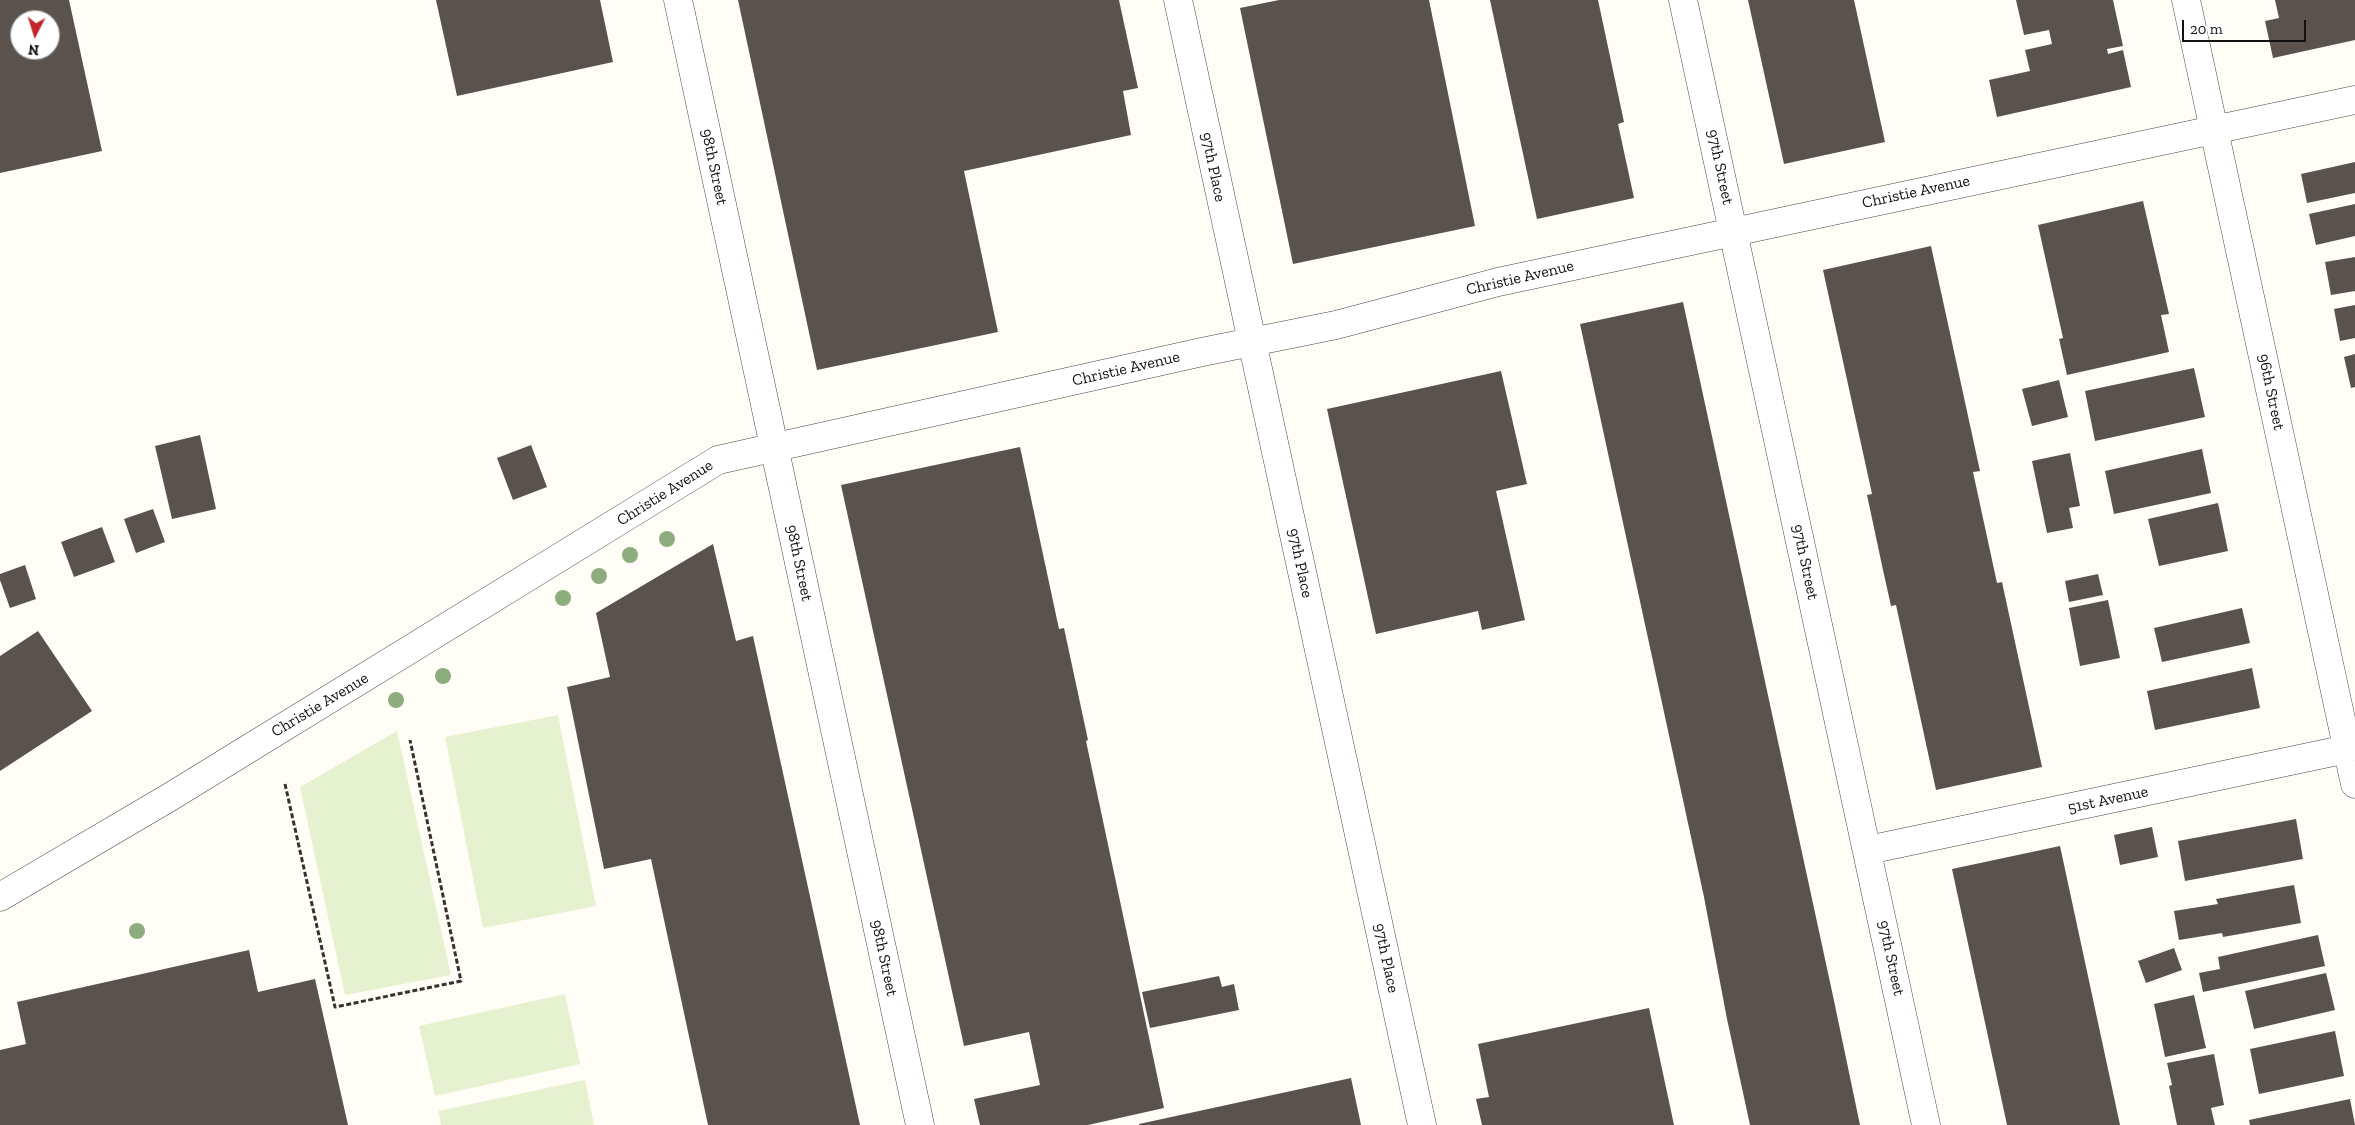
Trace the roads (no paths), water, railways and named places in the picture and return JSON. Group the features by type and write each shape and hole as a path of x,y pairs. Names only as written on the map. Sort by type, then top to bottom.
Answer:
{"street":[{"name":"98th Street","path":"678,0 920,1125"},
{"name":"97th Place","path":"1178,0 1422,1125"},
{"name":"97th Street","path":"1684,0 1926,1125"},
{"name":"96th Street","path":"2186,0 2355,784"},
{"name":"Christie Avenue","path":"0,897 178,791 718,460 1336,325 1498,282 1733,230 2355,100"},
{"name":"51st Avenue","path":"1868,850 2347,749"}]}
